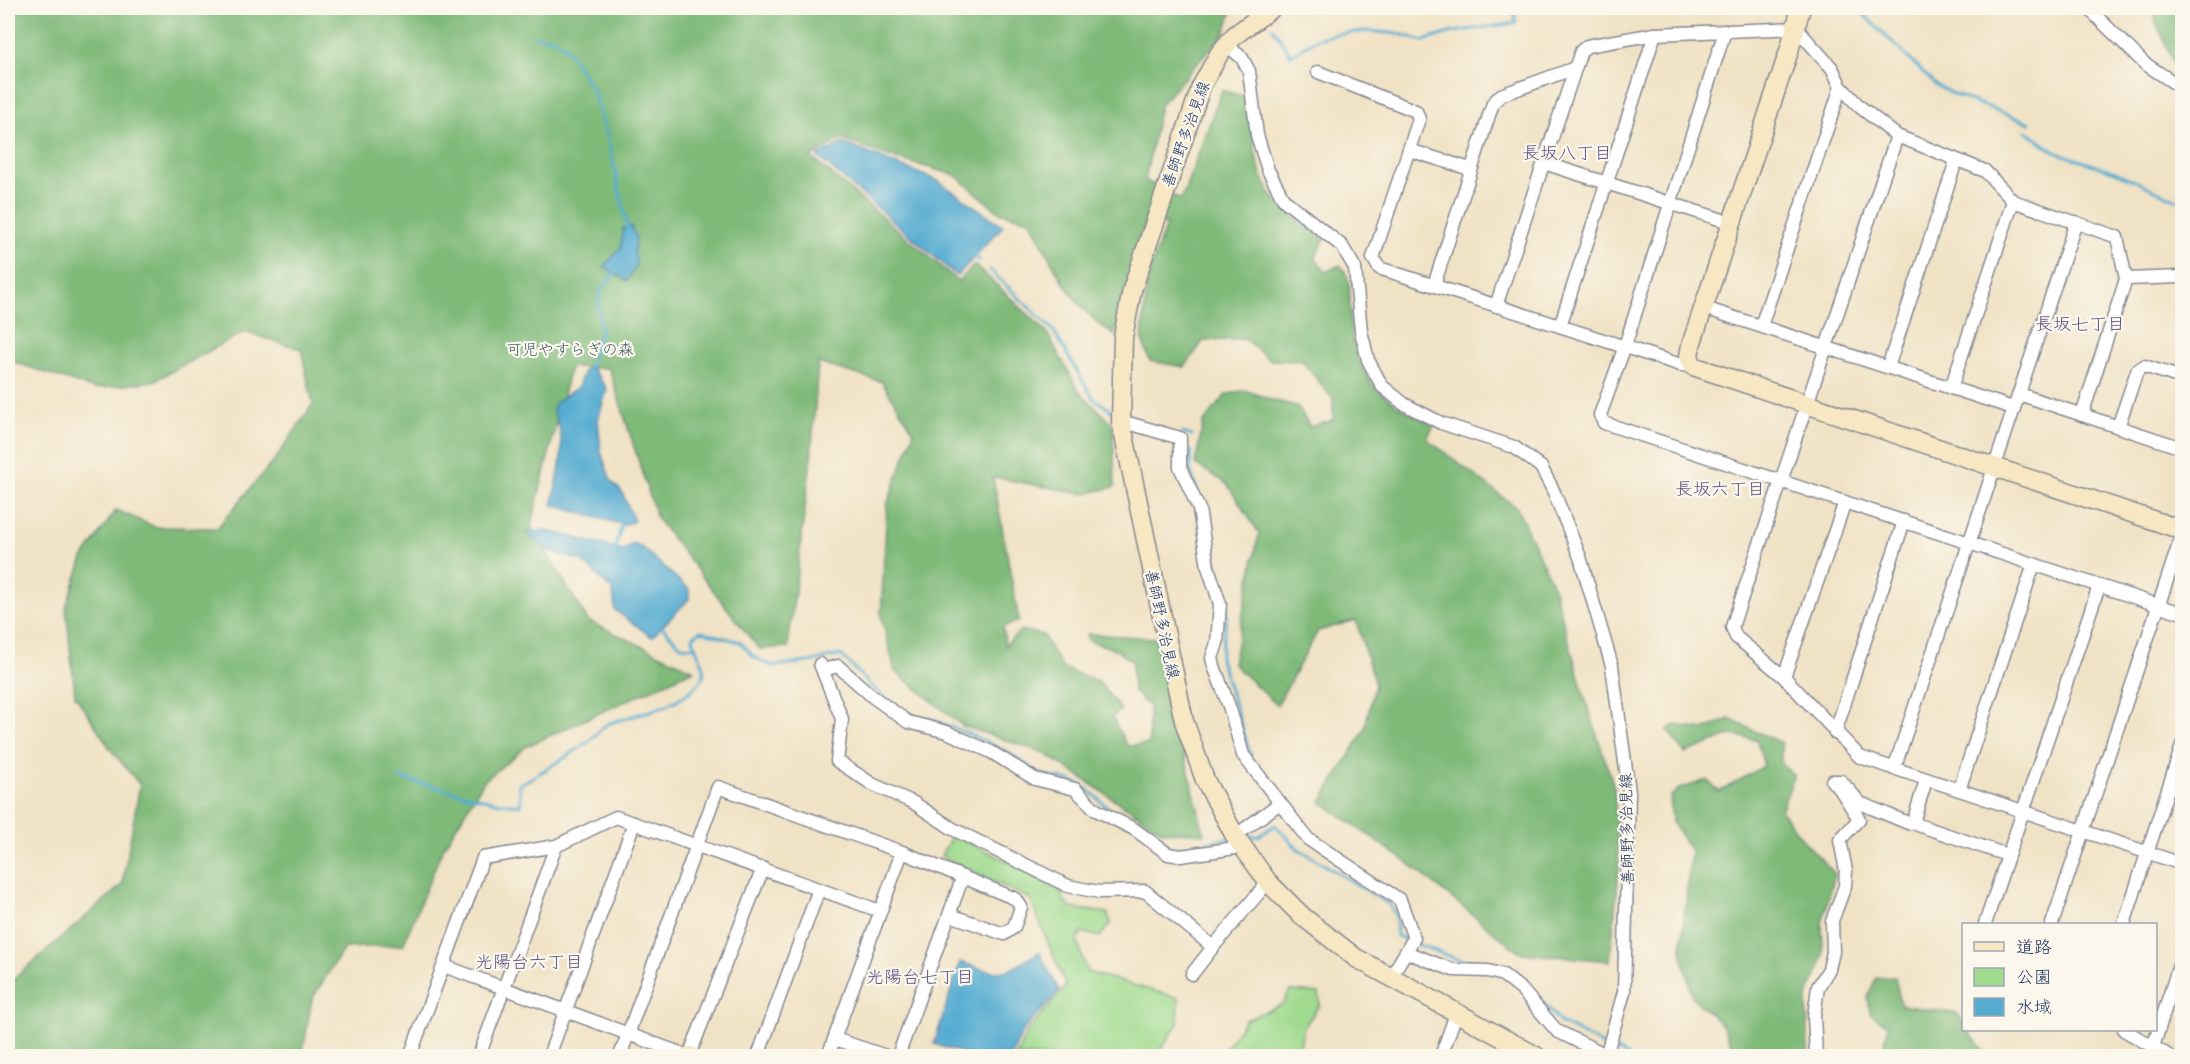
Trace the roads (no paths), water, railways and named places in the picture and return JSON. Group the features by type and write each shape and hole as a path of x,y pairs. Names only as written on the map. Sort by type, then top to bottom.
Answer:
{"main road":[{"name":"善師野多治見線","path":"1272,8 1247,24 1227,45 1212,66 1192,109 1132,290 1123,337 1121,421 1184,721 1208,788 1268,882 1302,916 1341,946 1391,977 1536,1056"},
{"path":"1801,8 1689,356 1693,366 2182,530"}],"street":[{"path":"2088,8 2144,63 2182,88"},
{"path":"1496,306 1581,51 1587,46 1655,34 1796,28 1832,68 1841,87 1859,106 1897,136 1985,171 2013,201 2117,237 2126,279 2082,415"},
{"path":"1725,31 1625,346 1600,415 1604,423 1970,542 2182,614"},
{"path":"1560,326 1655,34"},
{"name":"善師野多治見線","path":"1227,45 1242,58 1249,71 1257,135 1268,170 1284,200 1342,246 1355,268 1360,331 1368,360 1382,386 1390,395 1431,418 1514,447 1541,467 1553,490 1580,557 1612,666 1629,792 1624,992 1606,1056"},
{"path":"1434,285 1493,103 1501,95 1575,68"},
{"path":"1318,72 1416,111 1419,119 1373,258 1379,268 1681,365 1693,366"},
{"path":"1761,326 1841,87"},
{"path":"1897,136 1732,627 1736,637 1784,676 1854,754 2182,864"},
{"path":"1409,150 1470,169"},
{"path":"1888,367 1956,161"},
{"path":"1544,164 1732,223"},
{"path":"1951,388 2013,201"},
{"path":"1894,769 2076,222"},
{"path":"1355,268 1375,263"},
{"path":"2126,279 2182,277"},
{"path":"1704,308 2013,408"},
{"path":"2118,427 2137,370 2144,366 2182,378"},
{"path":"2019,394 2182,448"},
{"path":"1121,421 1180,438 1180,467 1199,509 1208,567 1220,604 1217,643 1212,658 1243,754 1308,839 1400,900 1409,946 1391,977"},
{"path":"1784,676 1845,502"},
{"path":"1835,733 1904,521"},
{"path":"2052,923 2182,535"},
{"path":"1959,790 2034,564"},
{"path":"1985,923 2099,586"},
{"path":"1213,947 1144,891 1099,892 1068,886 952,829 914,803 872,784 837,761 842,719 822,667 838,666 873,698 908,722 947,732 991,752 1035,779 1075,789 1096,810 1134,829 1168,854 1181,856 1240,838 1262,815 1280,803"},
{"path":"2124,923 2182,746"},
{"path":"1926,780 1914,819 1918,825 2007,855"},
{"path":"1816,1056 1814,1016 1818,987 1829,969 1833,952 1832,921 1845,886 1846,871 1840,840 1859,819 1840,789 1832,781 1841,781 1860,803 1908,823 1916,822"},
{"path":"620,1056 718,787 902,852 962,879 1016,899 1021,908 1014,927 1004,934 950,915"},
{"path":"410,1056 483,858 556,846 616,817 880,911"},
{"path":"549,1056 634,822"},
{"path":"479,1056 556,846"},
{"path":"828,1056 902,852"},
{"path":"444,966 689,1056 763,868"},
{"path":"898,1056 962,879"},
{"path":"1192,974 1268,882"},
{"path":"758,1056 819,889"},
{"path":"1409,946 1453,970 1488,971 1503,975 1522,990 1557,1031 1606,1056"},
{"path":"2153,1047 2182,956"},
{"path":"1441,1056 1456,1014"},
{"path":"2127,1031 2169,1056"},
{"path":"835,1039 886,1056"}],"water":[{"path":"843,143 938,181 1003,226 957,276 817,156"},
{"path":"631,226 636,238 634,253 637,264 627,281 604,267 621,247 623,228"},
{"path":"590,365 607,389 598,420 601,452 611,481 622,492 634,521 624,525 552,505 560,469 562,446 558,423 553,411 555,403 578,387 584,371"},
{"path":"544,530 624,550 633,543 641,547 689,589 689,599 652,637 615,610 613,591 582,561 549,551 526,533"},
{"path":"1039,952 1059,991 1022,1032 1012,1056 972,1056 934,1044 960,962 985,970 1001,972"}],"waterway":[{"path":"1273,28 1291,55 1317,39 1337,34 1367,31 1400,34 1423,41 1453,32 1516,23 1513,8"},
{"path":"1857,8 1935,84 1950,93 2030,123"},
{"path":"534,36 552,38 564,45 592,88 608,138 628,230"},
{"path":"2026,131 2055,152 2115,172 2182,202"},
{"path":"973,255 980,260"},
{"path":"990,270 1053,330 1093,398 1115,413"},
{"path":"589,368 601,328 598,303 601,291 616,271"},
{"path":"1182,433 1192,436"},
{"path":"1191,450 1190,470 1198,492"},
{"path":"1206,516 1221,588"},
{"path":"616,551 623,520"},
{"path":"1225,603 1227,613 1220,659 1251,756"},
{"path":"661,626 681,646 693,647"},
{"path":"399,778 500,803 521,805 519,785 577,750 607,725 675,701 696,686 704,672 693,637 700,631 740,642 754,657 772,666 841,655 880,694 907,714 934,720 988,742 1014,756 1037,773"},
{"path":"1265,773 1279,794"},
{"path":"1046,776 1079,785 1117,814"},
{"path":"1137,824 1173,849 1229,838"},
{"path":"1245,837 1259,836 1275,825 1297,848 1389,904 1396,917 1397,936 1408,940"},
{"path":"1414,943 1456,959 1498,966 1513,974 1527,984 1561,1023 1606,1047"},
{"path":"1612,1049 1629,1056"}],"district":[{"name":"長坂八丁目","path":"1567,153"},
{"name":"長坂七丁目","path":"2080,324"},
{"name":"長坂六丁目","path":"1720,489"},
{"name":"光陽台六丁目","path":"529,962"},
{"name":"光陽台七丁目","path":"920,977"}],"park label":[{"name":"可児やすらぎの森","path":"570,349"}]}
